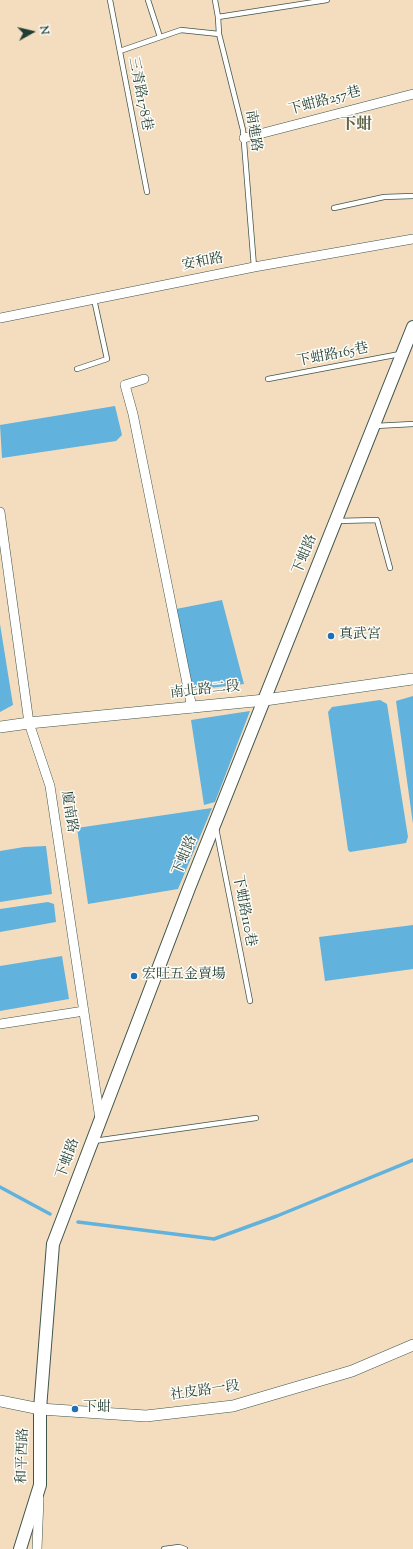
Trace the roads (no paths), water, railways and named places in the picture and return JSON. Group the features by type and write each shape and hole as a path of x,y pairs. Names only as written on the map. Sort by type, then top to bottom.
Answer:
{"main road":[{"name":"下蚶路","path":"40,1409 53,1244 189,888 413,327"},
{"name":"和平西路","path":"20,1549 40,1485 40,1409"}],"street":[{"name":"下蚶路257巷","path":"244,138 413,94"},
{"name":"安和路","path":"0,318 254,267 413,239"},
{"path":"144,379 125,386 134,422 192,708"},
{"name":"廈南路","path":"0,512 28,723 50,786 100,1119"},
{"name":"南北路二段","path":"0,727 265,700 413,679"},
{"path":"0,1024 84,1011"},
{"name":"社皮路一段","path":"0,1401 40,1409 146,1416 234,1406 352,1371 413,1344"},
{"path":"37,1549 40,1485"}],"lane":[{"name":"三青路178巷","path":"110,0 147,192"},
{"path":"148,0 160,38"},
{"name":"南進路","path":"215,0 219,34 243,130 254,267"},
{"path":"218,17 327,0"},
{"path":"120,51 181,30 219,34"},
{"path":"334,208 384,197 413,196"},
{"path":"77,370 107,359 94,299"},
{"name":"下蚶路165巷","path":"268,379 402,354"},
{"path":"373,426 413,424"},
{"path":"336,521 377,520 390,568"},
{"name":"下蚶路110巷","path":"215,824 250,1001"},
{"path":"92,1141 256,1118"},
{"path":"164,1549 179,1547 185,1549"}],"water":[{"path":"115,406 122,435 116,441 2,458 0,425"},
{"path":"222,600 244,684 193,690 176,609"},
{"path":"0,624 13,705 0,712"},
{"path":"413,696 413,824 396,701"},
{"path":"380,700 387,704 408,837 406,843 350,852 348,850 328,712 332,707"},
{"path":"250,711 215,802 204,805 191,720"},
{"path":"212,808 178,889 88,904 77,828"},
{"path":"46,846 52,894 0,902 0,851 24,847"},
{"path":"48,902 54,904 56,922 0,932 0,909"},
{"path":"413,925 413,969 325,981 319,937"},
{"path":"62,956 69,999 0,1011 0,966"}],"waterway":[{"path":"78,1222 214,1239 277,1216 413,1160"},
{"path":"0,1187 50,1214"}],"place":[{"name":"真武宮","path":"331,636"},
{"name":"宏旺五金賣場","path":"134,976"},
{"name":"下蚶","path":"75,1409"}],"district":[{"name":"下蚶","path":"356,126"}]}
